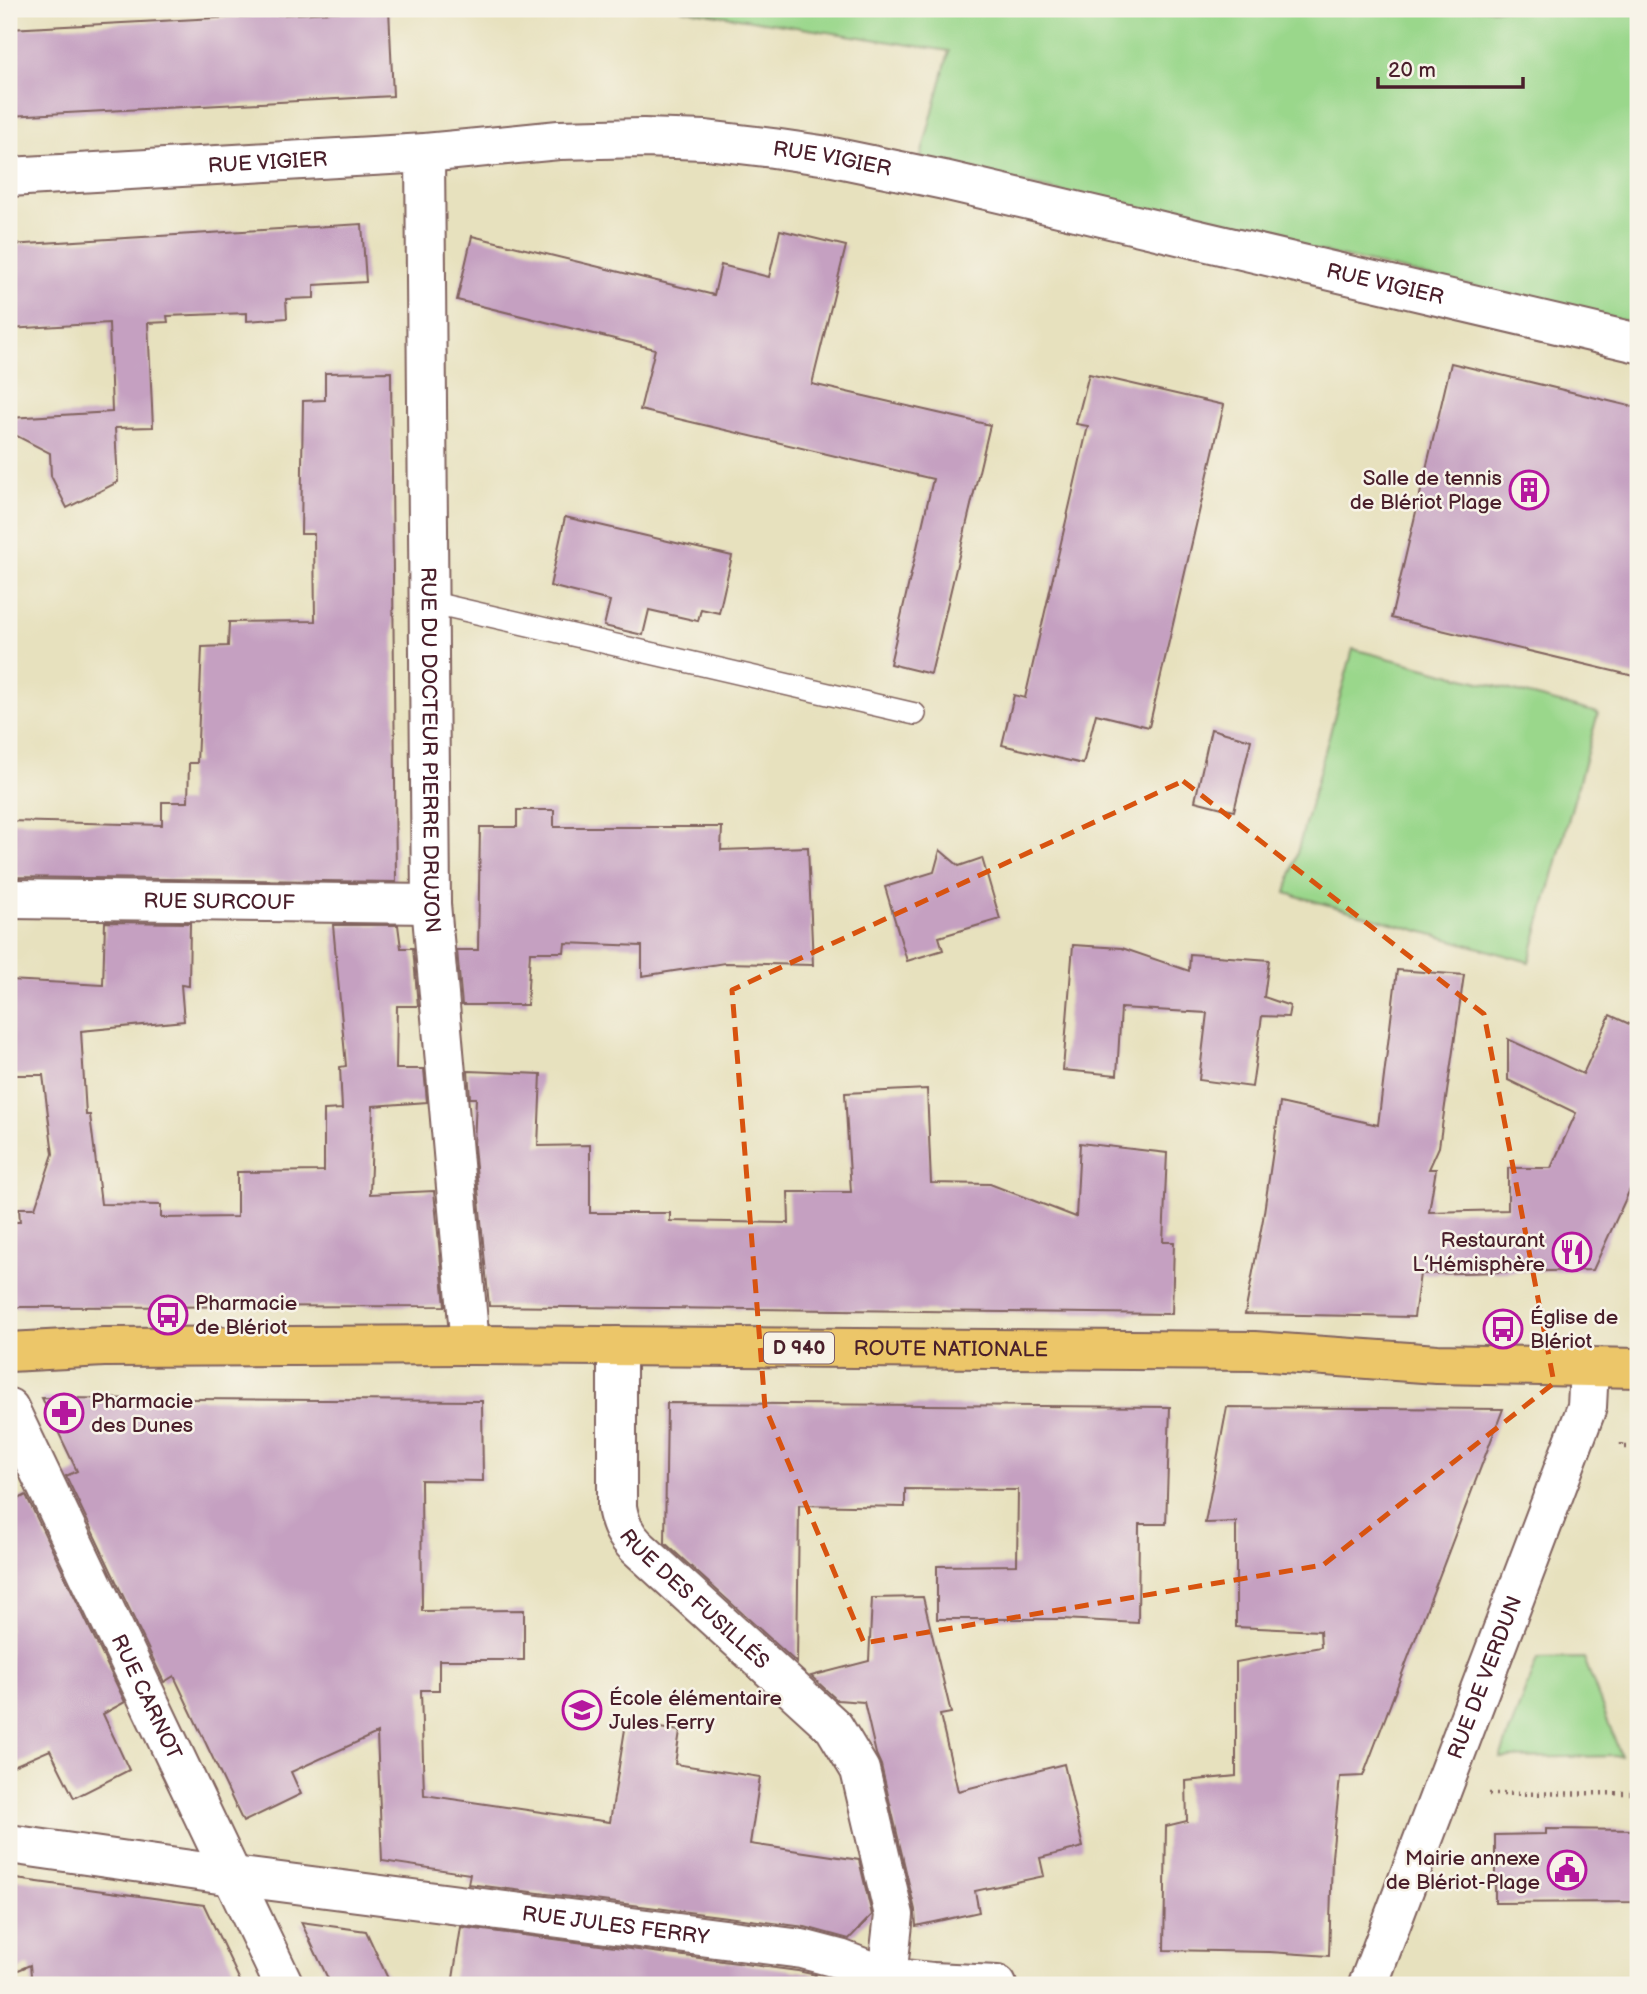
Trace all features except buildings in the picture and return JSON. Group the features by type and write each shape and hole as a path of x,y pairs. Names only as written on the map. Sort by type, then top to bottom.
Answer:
{"main road":[{"name":"ROUTE NATIONALE","path":"9,1352 154,1346 470,1345 1254,1351 1388,1362 1638,1368"}],"street":[{"name":"RUE VIGIER","path":"9,177 425,153 559,140 643,138 716,141 818,154 944,180 1638,343"},
{"name":"RUE DU DOCTEUR PIERRE DRUJON","path":"425,153 431,904 470,1345"},
{"name":"RUE SURCOUF","path":"9,899 431,904"},
{"name":"RUE DES FUSILLÉS","path":"617,1346 617,1507 620,1524 631,1542 814,1707 834,1727 849,1751 860,1770 894,1914 887,1977"},
{"name":"RUE DE VERDUN","path":"1367,1985 1587,1407 1589,1368"},
{"name":"RUE CARNOT","path":"9,1408 284,1985"},
{"name":"RUE JULES FERRY","path":"9,1844 233,1876 802,1949 840,1959 887,1977 932,1984 997,1985"}],"lane":[{"path":"429,602 915,714"}],"path":[{"path":"1440,1794 1638,1793"}],"highlighted area":[{"path":"1183,781 1484,1014 1554,1383 1323,1565 864,1643 765,1407 732,990"}],"green space":[{"path":"680,9 1638,9 1638,324 920,160 949,51"},
{"path":"1353,649 1598,713 1529,962 1286,893"},
{"path":"1584,1658 1621,1756 1500,1758 1537,1659"}],"place":[{"name":"Salle de tennis de Blériot Plage","path":"1529,490"},
{"name":"Restaurant L’Hémisphère","path":"1572,1252"},
{"name":"Pharmacie de Blériot","path":"168,1315"},
{"name":"Église de Blériot","path":"1503,1329"},
{"name":"Pharmacie des Dunes","path":"64,1413"},
{"name":"École élémentaire Jules Ferry","path":"582,1710"},
{"name":"Mairie annexe de Blériot-Plage","path":"1567,1870"}]}
